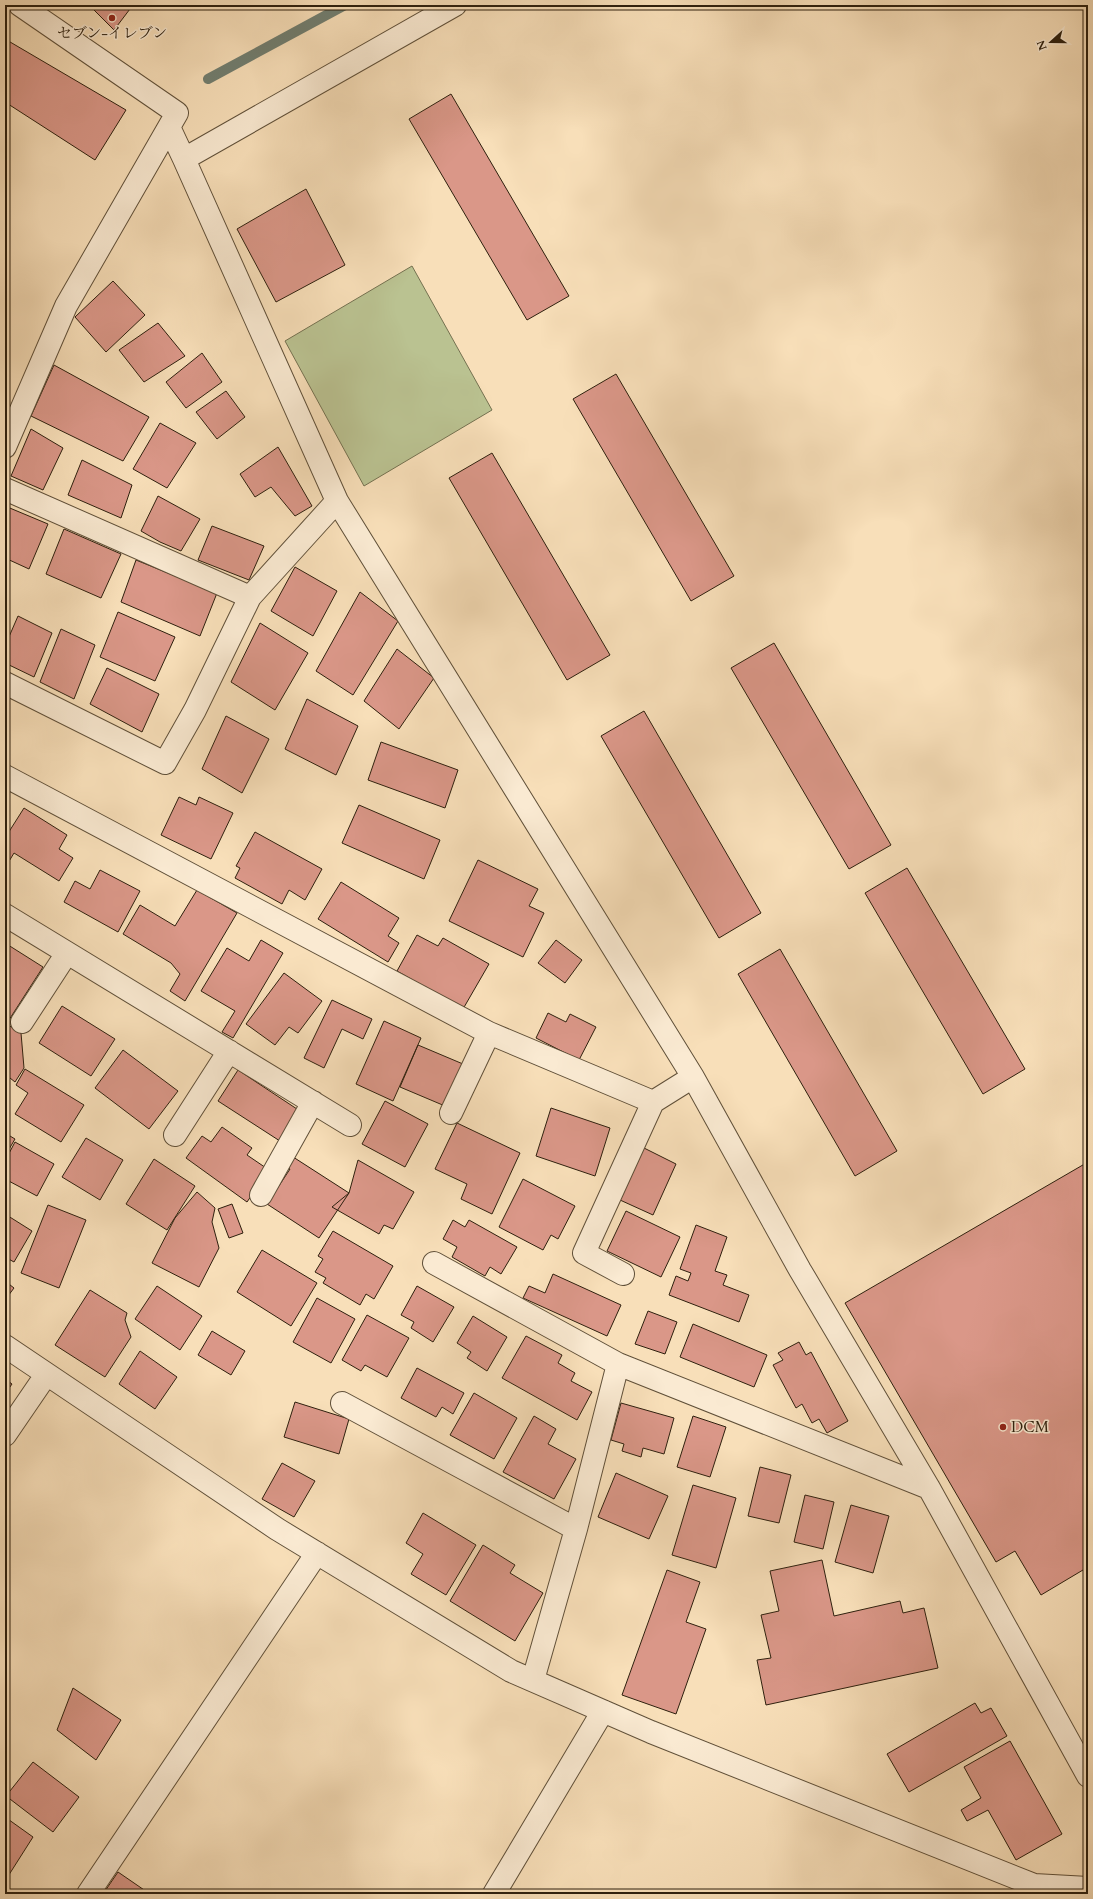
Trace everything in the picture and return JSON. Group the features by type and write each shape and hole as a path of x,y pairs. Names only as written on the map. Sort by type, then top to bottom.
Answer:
{"street":[{"path":"5,448 66,306 178,113 20,5"},
{"path":"184,159 454,5"},
{"path":"169,128 337,501 692,1077 800,1270 929,1488 1088,1776"},
{"path":"5,489 250,597"},
{"path":"5,683 165,763 195,710 250,597 337,501"},
{"path":"5,776 488,1033 653,1102"},
{"path":"5,915 350,1125"},
{"path":"22,1022 67,953"},
{"path":"451,1113 488,1033"},
{"path":"175,1135 228,1050"},
{"path":"623,1274 584,1253 653,1102 692,1077"},
{"path":"261,1195 313,1102"},
{"path":"434,1263 618,1364 929,1488"},
{"path":"5,1346 277,1529 511,1670 651,1732 1034,1886 1088,1888"},
{"path":"533,1680 576,1529 618,1364"},
{"path":"5,1435 46,1375"},
{"path":"342,1403 576,1529"},
{"path":"88,1894 317,1553"},
{"path":"494,1894 603,1711"}],"green space":[{"path":"412,266 492,410 364,486 285,341"}],"building":[{"name":"セブン-イレブン","path":"89,5 133,5 114,30"},
{"path":"5,39 126,110 95,160 5,102"},
{"path":"451,94 569,296 527,320 409,119"},
{"path":"306,189 345,265 276,302 237,229"},
{"path":"113,281 145,315 106,352 75,317"},
{"path":"158,323 185,356 144,382 119,350"},
{"path":"202,353 222,382 186,408 166,382"},
{"path":"54,365 149,417 123,461 31,416"},
{"path":"616,374 734,576 691,601 573,399"},
{"path":"226,391 245,417 217,439 196,412"},
{"path":"160,423 196,443 167,488 133,469"},
{"path":"31,429 63,448 43,490 11,476"},
{"path":"278,447 312,506 295,516 271,487 255,497 240,474"},
{"path":"492,453 610,655 567,680 449,478"},
{"path":"82,460 132,485 121,518 68,495"},
{"path":"158,496 200,519 181,551 160,542 141,531"},
{"path":"5,506 48,524 29,569 5,558"},
{"path":"212,526 264,546 249,580 198,560"},
{"path":"64,529 121,554 101,598 46,574"},
{"path":"136,560 217,593 200,636 121,602"},
{"path":"295,567 337,591 313,636 271,611"},
{"path":"360,592 398,621 353,695 316,671"},
{"path":"118,612 175,637 155,681 100,657"},
{"path":"18,616 52,633 34,677 5,663 5,646"},
{"path":"260,623 308,653 275,710 231,682"},
{"path":"61,629 95,645 74,699 40,682"},
{"path":"774,643 891,845 849,869 731,668"},
{"path":"397,649 434,678 399,729 364,701"},
{"path":"107,668 159,694 142,732 90,704"},
{"path":"307,699 358,726 336,775 285,749"},
{"path":"644,711 761,913 719,938 601,736"},
{"path":"226,716 269,739 242,793 202,769"},
{"path":"381,742 458,770 445,808 368,780"},
{"path":"179,797 196,805 199,797 233,813 211,859 161,835"},
{"path":"359,805 440,840 424,879 342,843"},
{"path":"24,808 67,835 59,849 73,858 59,881 14,853 5,868 5,838"},
{"path":"255,832 322,869 305,900 289,890 282,904 235,878 240,868 236,866"},
{"path":"478,860 538,889 529,906 544,913 523,957 449,921"},
{"path":"907,868 1025,1069 983,1094 865,893"},
{"path":"100,870 140,891 118,932 64,902 75,881 90,889"},
{"path":"341,882 399,918 388,936 399,943 388,962 318,919"},
{"path":"197,890 237,913 185,1001 170,991 180,974 171,963 123,934 140,905 175,926"},
{"path":"417,935 438,946 443,938 489,964 463,1009 397,971"},
{"path":"261,940 283,953 233,1038 222,1032 235,1011 201,991 227,948 249,961"},
{"path":"556,940 582,960 565,983 538,963"},
{"path":"5,943 43,967 7,1023 5,1022"},
{"path":"780,949 897,1151 855,1176 738,974"},
{"path":"284,973 322,1001 298,1033 289,1027 275,1045 246,1024"},
{"path":"332,1000 372,1019 363,1039 342,1029 324,1068 304,1058"},
{"path":"62,1006 115,1039 91,1076 39,1043"},
{"path":"548,1013 566,1022 570,1014 596,1027 579,1060 536,1038"},
{"path":"384,1021 421,1038 393,1101 356,1084"},
{"path":"5,1023 21,1033 24,1068 15,1082 10,1078 5,1086"},
{"path":"418,1045 463,1064 445,1106 400,1087"},
{"path":"123,1050 178,1091 149,1129 95,1088"},
{"path":"25,1069 84,1105 61,1142 15,1114 28,1093 16,1085"},
{"path":"238,1070 303,1113 283,1143 218,1101"},
{"path":"385,1101 428,1124 405,1167 362,1144"},
{"path":"551,1108 610,1128 595,1176 536,1156"},
{"path":"457,1123 520,1153 492,1214 461,1199 467,1184 435,1169"},
{"path":"222,1127 252,1148 247,1155 269,1170 247,1202 186,1158 202,1136 211,1142"},
{"path":"5,1133 15,1139 5,1156"},
{"path":"86,1138 123,1160 100,1200 62,1177"},
{"path":"15,1142 54,1164 37,1196 5,1179 5,1161"},
{"path":"644,1148 676,1164 653,1215 620,1200"},
{"path":"290,1155 349,1193 319,1238 267,1204 290,1169 283,1165"},
{"path":"154,1159 195,1186 167,1230 126,1204"},
{"path":"358,1160 414,1192 393,1229 384,1225 379,1234 332,1207 349,1193"},
{"name":"DCM","path":"1088,1162 1088,1567 1041,1595 1015,1551 996,1562 845,1303"},
{"path":"523,1179 575,1206 558,1239 551,1235 543,1250 499,1227"},
{"path":"197,1192 215,1208 212,1222 219,1248 199,1287 152,1263 175,1218"},
{"path":"232,1204 243,1233 229,1238 218,1209"},
{"path":"48,1205 86,1220 59,1288 21,1273"},
{"path":"626,1211 680,1237 661,1277 607,1251"},
{"path":"5,1214 32,1231 14,1262 5,1257"},
{"path":"453,1220 465,1227 469,1220 517,1247 501,1274 490,1267 485,1276 452,1257 457,1247 443,1239"},
{"path":"696,1225 727,1237 715,1271 727,1275 723,1285 749,1295 739,1322 669,1295 676,1276 688,1281 691,1273 680,1269"},
{"path":"333,1231 393,1266 374,1299 366,1294 360,1305 323,1283 326,1278 315,1272 323,1259 318,1256"},
{"path":"262,1250 317,1283 291,1326 237,1292"},
{"path":"553,1274 621,1305 607,1336 523,1298 529,1286 545,1293"},
{"path":"5,1281 14,1288 5,1300"},
{"path":"157,1286 202,1316 180,1350 135,1319"},
{"path":"417,1286 454,1307 433,1342 411,1328 414,1322 401,1315"},
{"path":"90,1290 127,1313 125,1320 131,1337 105,1377 55,1345"},
{"path":"317,1298 355,1319 331,1363 293,1342"},
{"path":"648,1311 677,1322 665,1354 635,1344"},
{"path":"367,1315 409,1338 387,1377 365,1365 361,1371 342,1360"},
{"path":"473,1316 507,1337 487,1371 467,1358 471,1352 457,1343"},
{"path":"693,1324 767,1355 754,1387 680,1357"},
{"path":"212,1331 245,1351 231,1375 198,1355"},
{"path":"526,1336 562,1355 558,1363 575,1373 571,1381 592,1392 577,1420 502,1378"},
{"path":"799,1342 806,1355 811,1352 848,1421 827,1433 819,1419 812,1423 802,1404 796,1408 773,1365 783,1360 778,1353"},
{"path":"140,1351 177,1377 155,1409 119,1384"},
{"path":"417,1368 464,1393 453,1414 442,1407 436,1417 401,1398"},
{"path":"5,1379 12,1384 5,1394"},
{"path":"474,1393 517,1418 494,1459 450,1435"},
{"path":"295,1402 349,1419 339,1454 284,1437"},
{"path":"621,1403 674,1418 664,1454 643,1448 641,1457 622,1451 624,1444 611,1440"},
{"path":"534,1416 556,1429 548,1444 576,1459 554,1499 503,1472"},
{"path":"693,1416 726,1427 710,1477 677,1467"},
{"path":"282,1463 315,1481 294,1517 262,1499"},
{"path":"760,1467 791,1475 779,1523 748,1516"},
{"path":"616,1473 668,1496 649,1539 598,1517"},
{"path":"693,1485 736,1498 716,1568 672,1555"},
{"path":"805,1495 834,1502 823,1549 794,1542"},
{"path":"851,1505 889,1516 873,1573 835,1562"},
{"path":"423,1513 476,1545 446,1595 411,1574 423,1554 406,1543"},
{"path":"483,1545 515,1565 510,1573 543,1593 515,1641 450,1601"},
{"path":"822,1560 834,1616 900,1601 903,1613 924,1608 938,1668 766,1705 757,1660 771,1658 761,1615 779,1611 770,1571"},
{"path":"667,1570 700,1582 686,1622 706,1629 676,1714 622,1695"},
{"path":"73,1688 121,1720 96,1760 57,1730"},
{"path":"975,1703 981,1713 991,1708 1007,1736 909,1792 887,1754"},
{"path":"1010,1741 1062,1834 1016,1860 988,1810 967,1821 961,1810 981,1798 964,1767"},
{"path":"33,1762 79,1797 53,1832 6,1796"},
{"path":"5,1817 33,1837 5,1881"},
{"path":"118,1872 150,1894 103,1894"}],"waterway":[{"path":"208,79 345,5"}],"place":[{"name":"セブン-イレブン","path":"112,18"},
{"name":"DCM","path":"1003,1427"}]}
